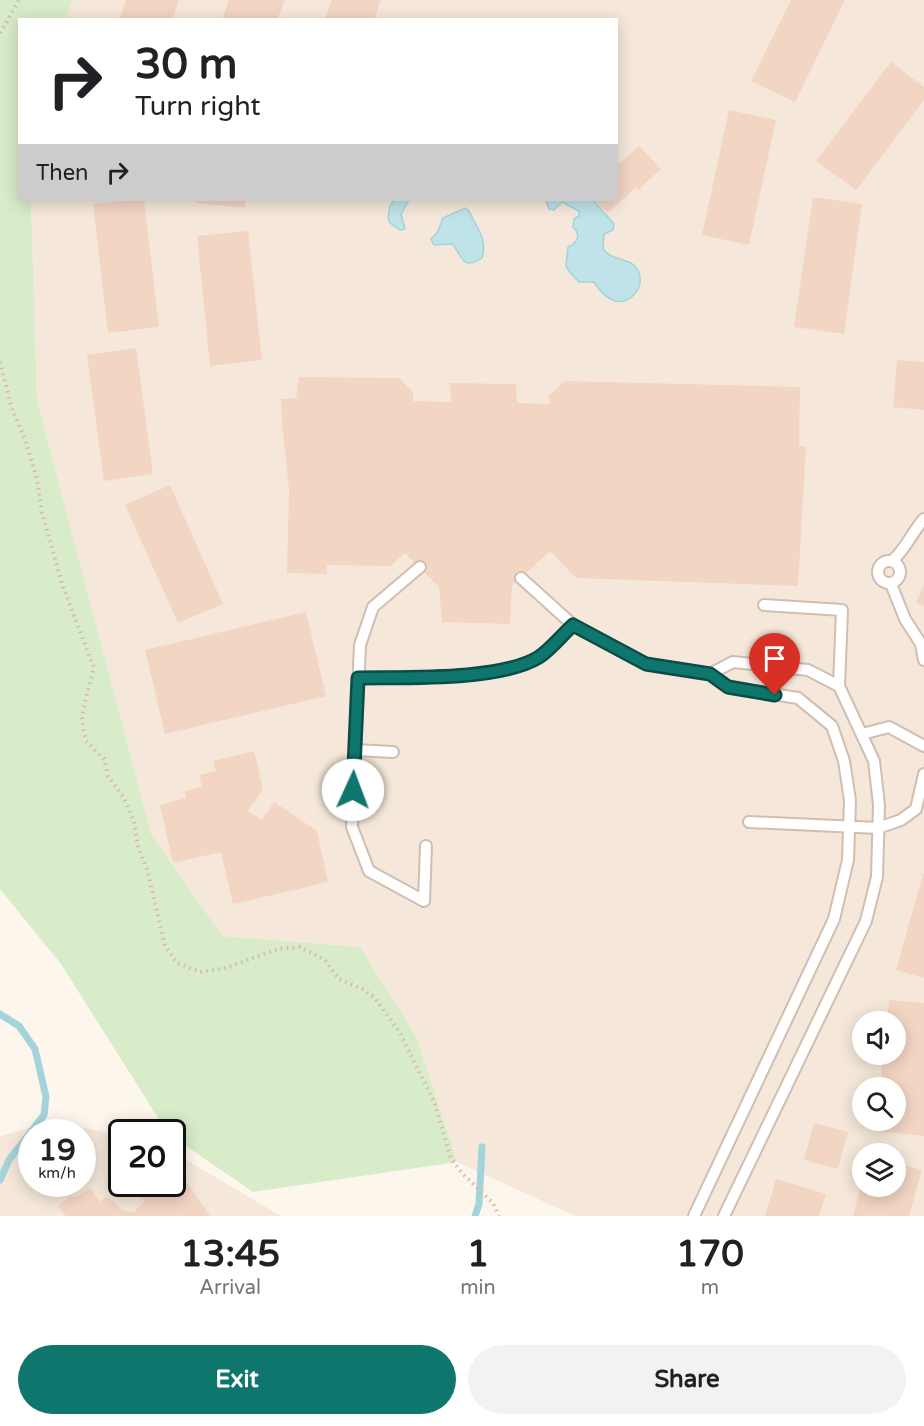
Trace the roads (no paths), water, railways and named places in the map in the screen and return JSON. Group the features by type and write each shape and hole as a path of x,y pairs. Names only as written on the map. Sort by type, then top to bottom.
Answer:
{"lane":[{"path":"924,519 914,530 902,553 892,561 882,564 878,570 880,580 891,584 904,619 921,644 924,660"},
{"path":"891,584 897,580 900,573 898,566 892,561"},
{"path":"420,567 373,607 360,645 351,827 369,871 424,902 426,846"},
{"path":"521,578 573,625 646,664 710,674 728,687 798,698 832,726 845,771 850,800 848,860 834,920 694,1216"},
{"path":"724,1216 866,921 877,877 879,805 874,761 839,686 842,610 764,604"},
{"path":"358,678 442,677 511,669 539,657 573,625"},
{"path":"710,674 734,662 808,670 839,686"},
{"path":"862,734 889,728 924,746"},
{"path":"355,750 393,752"},
{"path":"748,822 878,828 901,820 916,809 924,774"}],"water":[{"path":"393,201 408,201 401,214 405,229 400,230 390,223 388,218"},
{"path":"546,201 594,201 614,224 613,230 604,234 603,249 612,256 631,263 638,270 639,287 632,297 621,301 611,300 594,282 579,282 566,266 568,247 577,238 573,227 574,219 579,216 579,211 562,202 554,210 549,209"},
{"path":"465,208 478,228 483,245 482,258 470,263 463,260 452,244 434,245 431,239 437,233 443,218"}],"waterway":[{"path":"0,1014 19,1026 35,1049 46,1097 44,1115 9,1160 0,1180"},
{"path":"475,1216 479,1204 482,1147"}]}
